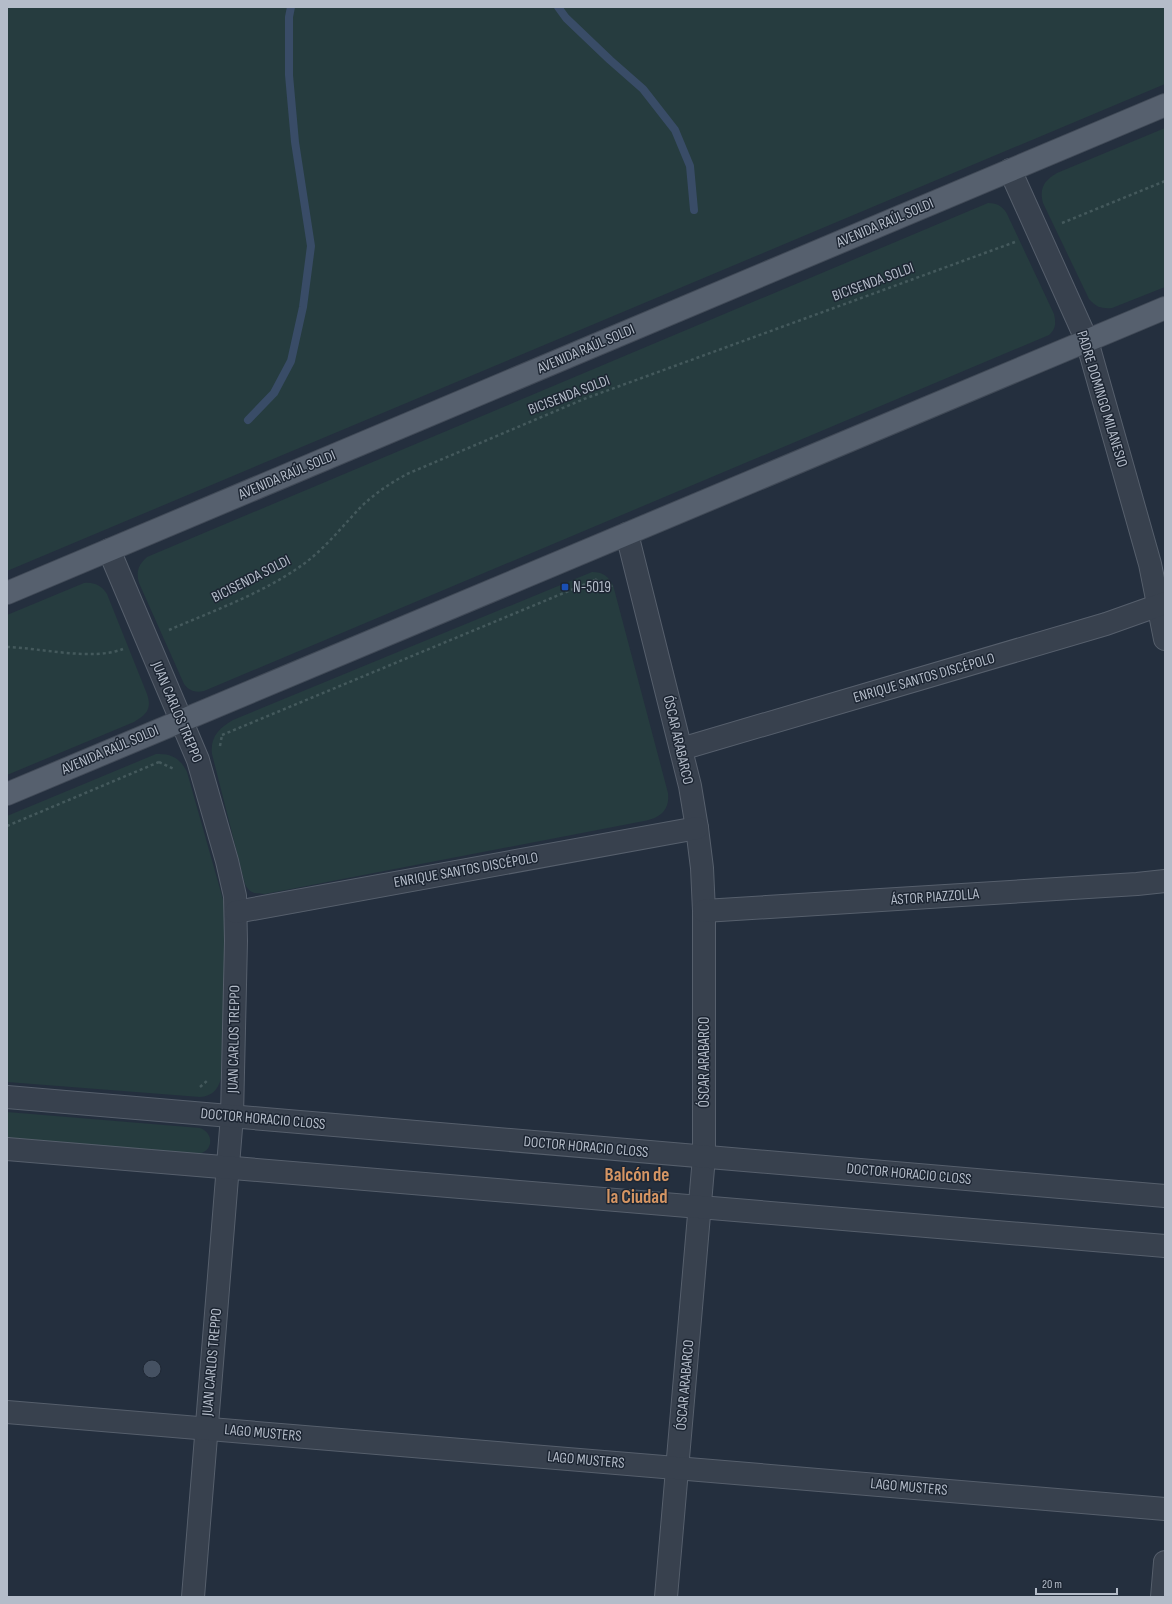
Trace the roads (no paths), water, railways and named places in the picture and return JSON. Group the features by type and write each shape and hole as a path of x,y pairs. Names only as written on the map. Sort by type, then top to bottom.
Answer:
{"main road":[{"name":"AVENIDA RAÚL SOLDI","path":"7,593 1165,105"},
{"name":"AVENIDA RAÚL SOLDI","path":"7,794 1165,308"}],"street":[{"name":"PADRE DOMINGO MILANESIO","path":"1010,170 1087,341 1162,604 1165,639"},
{"name":"ÓSCAR ARABARCO","path":"627,534 681,749 697,828 702,868 704,911 704,1157 666,1597"},
{"name":"JUAN CARLOS TREPPO","path":"109,550 198,760 232,880 236,912 232,1116 193,1597"},
{"name":"ENRIQUE SANTOS DISCÉPOLO","path":"681,749 1106,624 1162,604"},
{"name":"ENRIQUE SANTOS DISCÉPOLO","path":"236,912 697,828"},
{"name":"ÁSTOR PIAZZOLLA","path":"704,911 1165,881"},
{"name":"DOCTOR HORACIO CLOSS","path":"7,1097 1165,1196"},
{"path":"7,1149 1165,1246"},
{"name":"LAGO MUSTERS","path":"7,1412 1165,1508"},
{"path":"1162,1597 1165,1562"}],"waterway":[{"path":"248,420 274,393 291,361 303,307 311,246 295,142 289,75 289,17 291,7"},
{"path":"558,7 566,18 643,89 675,130 690,166 694,210"}],"place":[{"name":"N-5019","path":"565,587"}],"district":[{"name":"Balcón de la Ciudad","path":"637,1186"}]}
